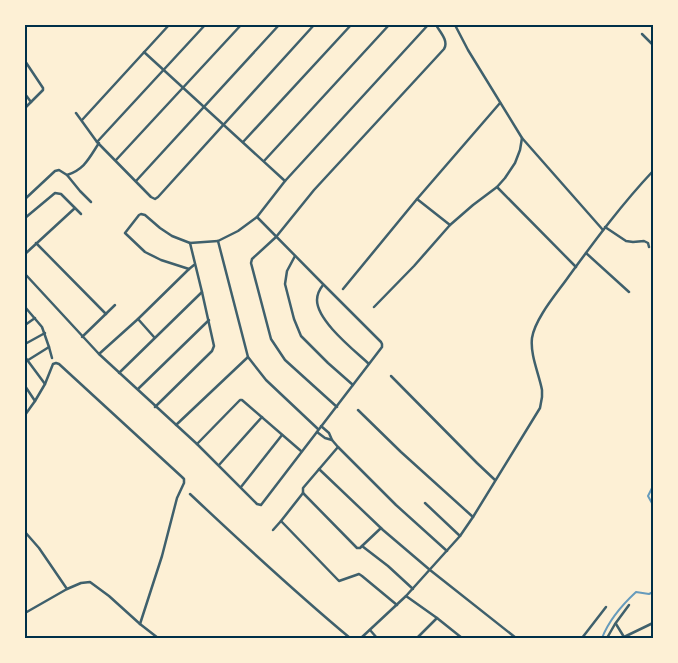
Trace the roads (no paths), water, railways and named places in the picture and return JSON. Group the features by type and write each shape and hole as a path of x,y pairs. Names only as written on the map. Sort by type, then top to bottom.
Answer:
{"street":[{"path":"82,120 169,25"},
{"path":"67,174 76,172 88,161 98,142 204,25"},
{"path":"116,160 241,25"},
{"path":"136,181 279,25"},
{"path":"76,113 98,142 155,199 314,25"},
{"path":"243,142 351,25"},
{"path":"264,161 388,25"},
{"path":"189,268 161,260 145,252 125,233 142,214 172,236 190,243 218,241 238,231 257,217 285,181 428,25"},
{"path":"336,407 285,360 271,339 251,263 252,258 276,237 314,190 444,49 446,42 436,25"},
{"path":"455,25 522,138 604,228 626,241 644,241 648,243 649,247"},
{"path":"642,34 653,45"},
{"path":"144,52 285,181"},
{"path":"25,62 43,88 42,92 25,108"},
{"path":"25,94 31,102"},
{"path":"343,289 500,102"},
{"path":"374,307 450,225 497,187 505,178 515,162 522,138"},
{"path":"25,199 55,171 60,170 67,174 91,202"},
{"path":"361,638 413,589 460,536 473,517 536,415 541,402 542,390 532,346 534,329 551,301 604,228 631,194 653,171"},
{"path":"497,187 576,267"},
{"path":"25,218 55,193 60,194 81,214"},
{"path":"417,199 450,225"},
{"path":"25,254 75,208"},
{"path":"25,272 99,354 197,444 257,504 261,505 382,347 382,344 257,217"},
{"path":"218,241 248,357 266,380 325,438 332,440"},
{"path":"36,243 106,314"},
{"path":"156,406 212,352 214,346 190,243"},
{"path":"586,253 629,292"},
{"path":"295,256 287,271 286,284 294,319 301,336 328,364 353,385"},
{"path":"99,354 194,265"},
{"path":"323,284 318,291 317,301 321,313 332,330 369,364"},
{"path":"119,372 202,292"},
{"path":"82,337 115,306"},
{"path":"25,307 42,327 52,358"},
{"path":"25,325 35,318"},
{"path":"138,319 154,337"},
{"path":"138,389 208,320"},
{"path":"25,344 44,333"},
{"path":"45,384 26,360 49,347"},
{"path":"176,425 248,357"},
{"path":"25,415 45,384 53,364 59,364 184,479 140,624"},
{"path":"391,376 495,480"},
{"path":"25,386 35,401"},
{"path":"197,444 240,400 244,400 301,451"},
{"path":"358,410 473,517"},
{"path":"219,465 262,417"},
{"path":"321,426 329,433 338,447 396,505 447,551"},
{"path":"240,487 282,435"},
{"path":"273,530 303,493 303,488 338,447"},
{"path":"319,468 381,528 430,570 516,638"},
{"path":"303,493 357,548 360,548 381,528"},
{"path":"190,494 253,554 350,638"},
{"path":"426,503 460,536"},
{"path":"282,521 339,581 359,574 397,605"},
{"path":"25,532 39,548 67,589"},
{"path":"362,546 413,589"},
{"path":"25,613 67,589 81,583 90,582 110,596 158,638"},
{"path":"406,596 462,638"},
{"path":"607,638 629,605"},
{"path":"582,638 606,607"},
{"path":"417,638 436,618"},
{"path":"615,624 624,637 653,623"},
{"path":"370,630 377,638"}],"waterway":[{"path":"653,486 648,496 653,505"},
{"path":"602,638 616,613 636,592 649,594 653,592"}]}
